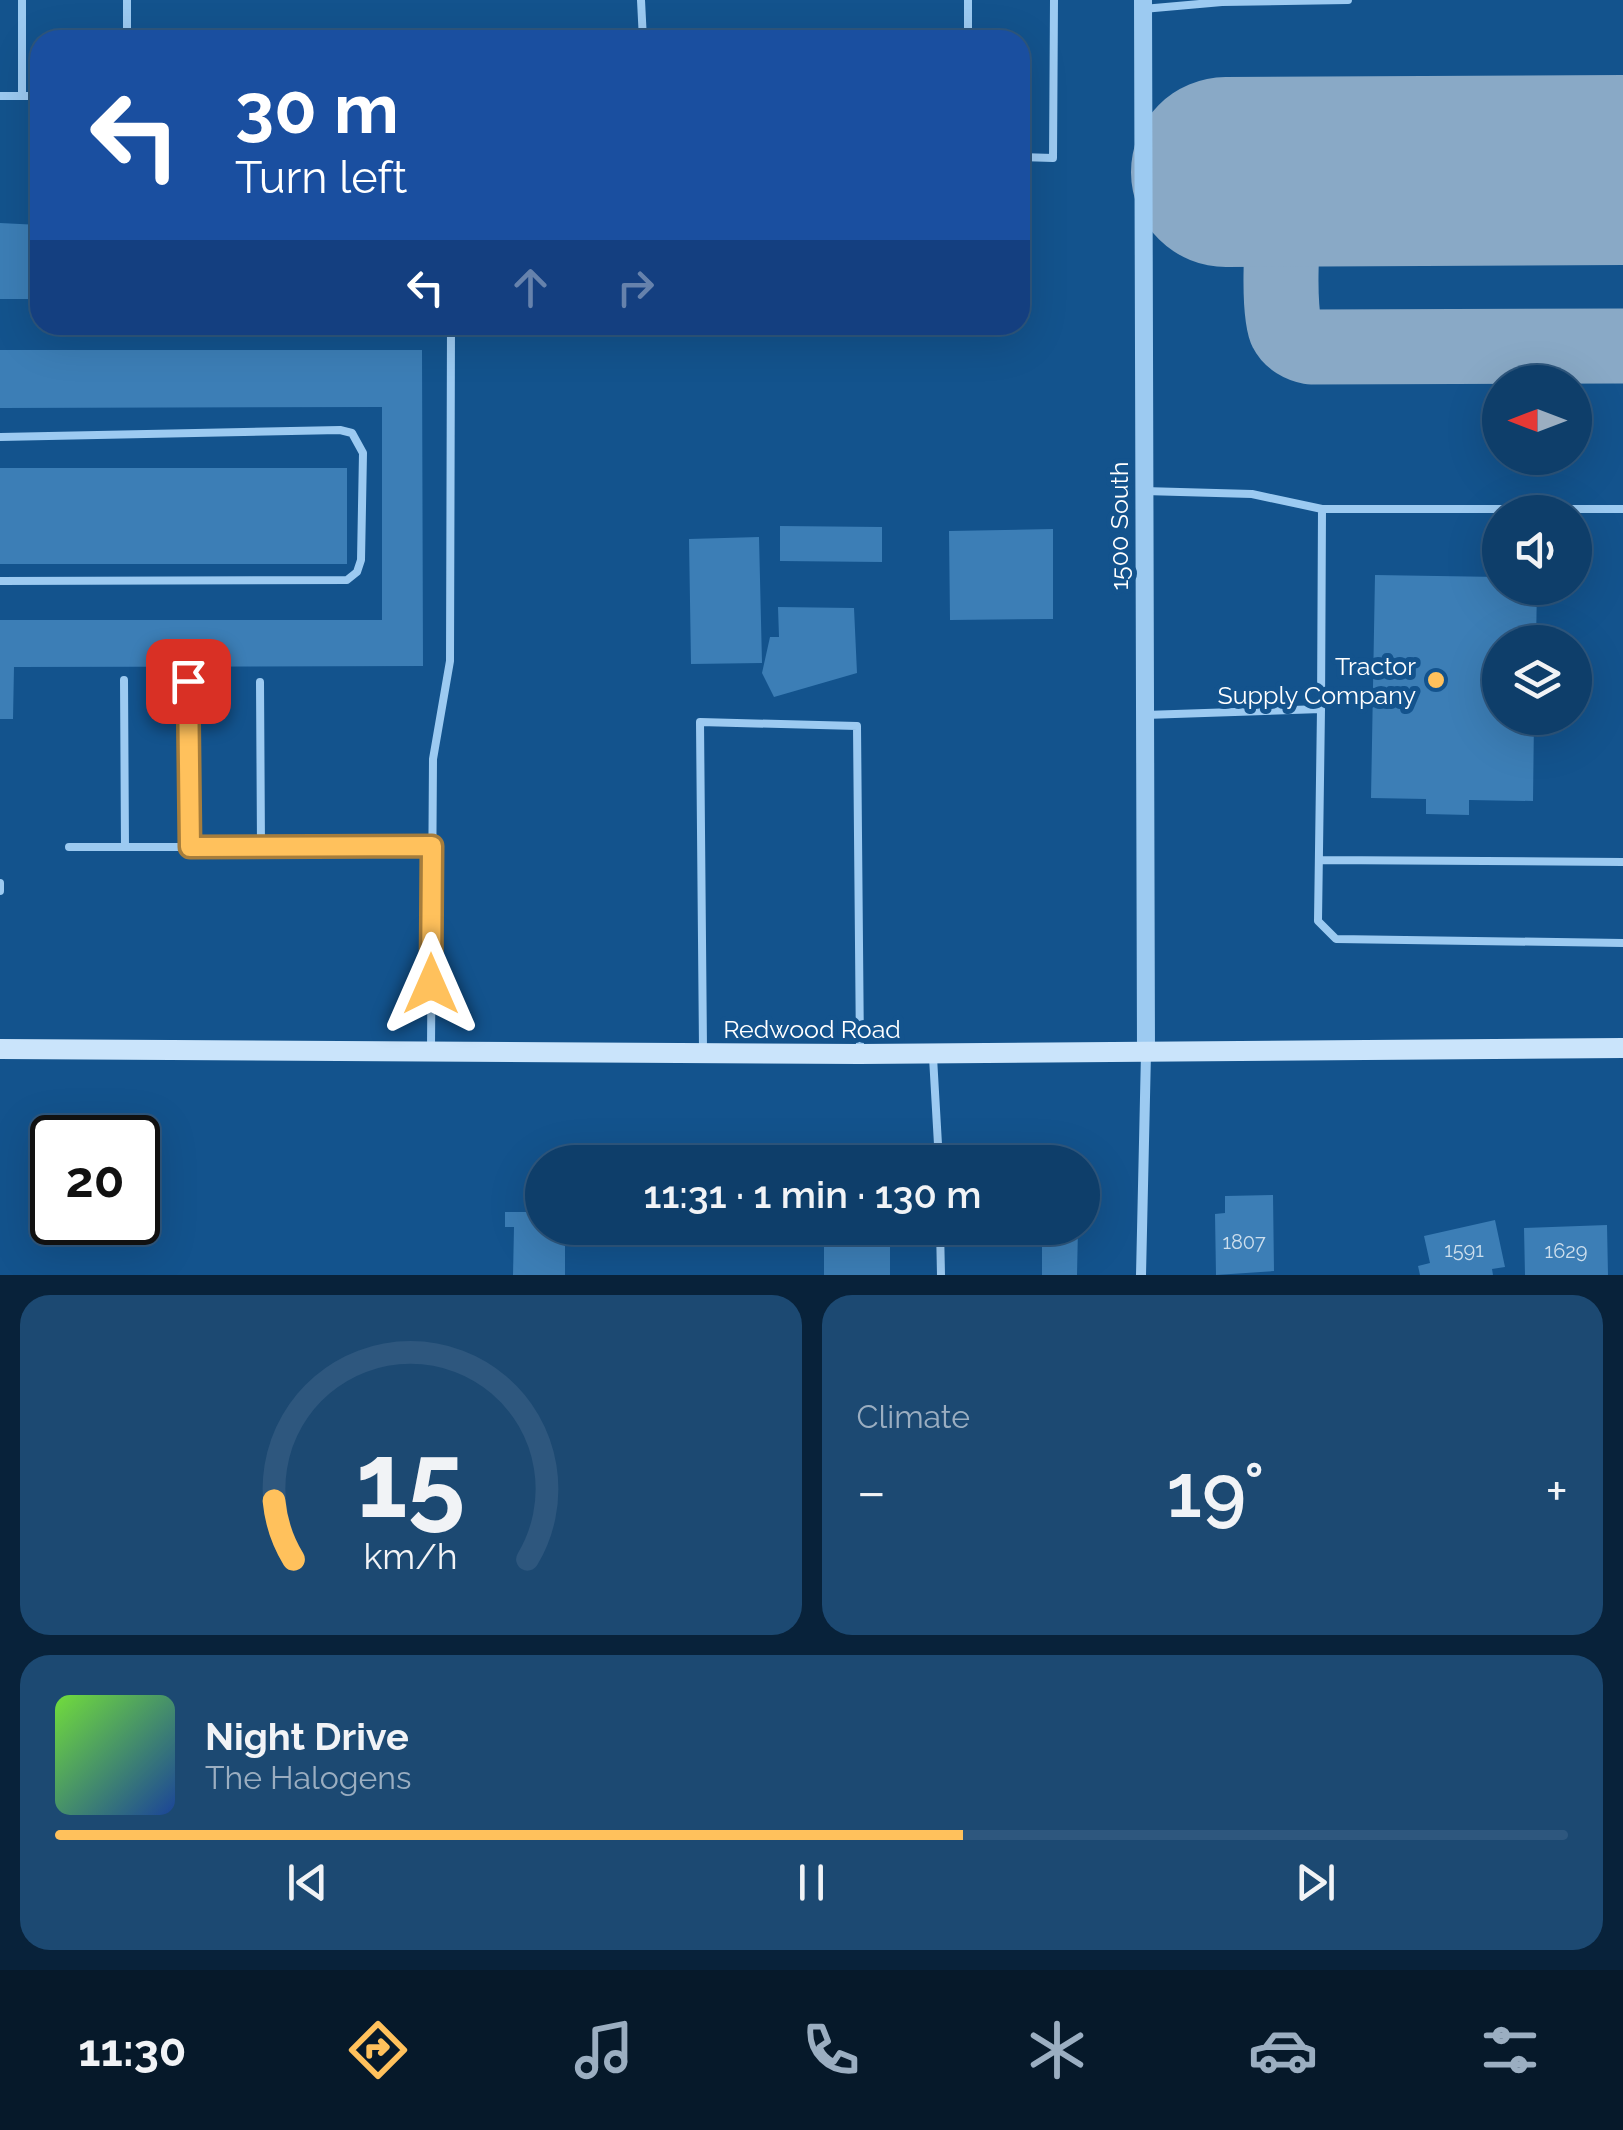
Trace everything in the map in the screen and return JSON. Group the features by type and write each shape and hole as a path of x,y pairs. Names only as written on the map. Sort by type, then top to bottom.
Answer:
{"main road":[{"name":"Redwood Road","path":"0,1049 933,1054 1623,1048"}],"street":[{"name":"1500 South","path":"1143,4 1146,1052"},
{"path":"1142,1275 1146,1052"}],"lane":[{"path":"22,0 22,96"},
{"path":"127,0 127,30"},
{"path":"642,0 643,30"},
{"path":"968,0 968,30"},
{"path":"1030,157 1053,158 1054,0"},
{"path":"1143,4 1348,0"},
{"path":"0,96 30,96"},
{"path":"431,1052 433,759 450,661 452,335"},
{"path":"0,437 340,430 352,433 362,453 361,560 357,572 347,580 0,581"},
{"path":"1144,492 1252,494 1322,509 1623,509"},
{"path":"1322,509 1318,922 1336,939 1623,943"},
{"path":"124,680 125,847"},
{"path":"188,681 190,847"},
{"path":"260,682 261,847"},
{"path":"1145,715 1320,709"},
{"path":"703,1054 700,722 857,726 860,1054"},
{"path":"69,847 432,846"},
{"path":"1320,860 1623,862"},
{"path":"0,882 0,891"},
{"path":"933,1054 938,1145"},
{"path":"940,1245 941,1275"}],"building":[{"path":"0,223 30,224 30,299 0,299"},
{"path":"0,350 422,350 423,666 14,667 13,719 0,719 0,620 382,620 382,407 0,408"},
{"path":"0,468 347,468 347,564 0,564"},
{"path":"780,526 882,527 882,562 780,561"},
{"path":"1053,529 1053,619 950,620 949,531"},
{"path":"759,537 762,663 691,664 689,539"},
{"name":"Tractor Supply Company","path":"1375,575 1482,577 1482,605 1537,605 1536,625 1482,625 1482,735 1534,735 1533,801 1469,800 1469,815 1426,814 1426,799 1371,798"},
{"path":"778,607 854,608 857,673 774,697 762,673 770,637 779,637"},
{"path":"1273,1195 1274,1271 1216,1275 1215,1214 1225,1213 1225,1196"},
{"path":"505,1212 525,1212 525,1245 565,1245 565,1275 513,1275 514,1227 505,1227"},
{"path":"1495,1220 1505,1267 1492,1269 1493,1275 1420,1275 1418,1266 1430,1263 1424,1236"},
{"path":"1607,1225 1608,1275 1525,1275 1524,1228"},
{"path":"824,1245 890,1245 890,1275 824,1275"},
{"path":"1042,1245 1078,1245 1077,1275 1042,1275"}],"taxiway":[{"path":"1338,172 1304,189 1286,216 1282,249 1283,321 1297,342 1311,347 1623,346"}],"runway":[{"path":"1226,172 1623,170"}],"place":[{"name":"Tractor Supply Company","path":"1436,680"}],"route":[{"path":"188,681 190,847 432,846 431,984"}]}
